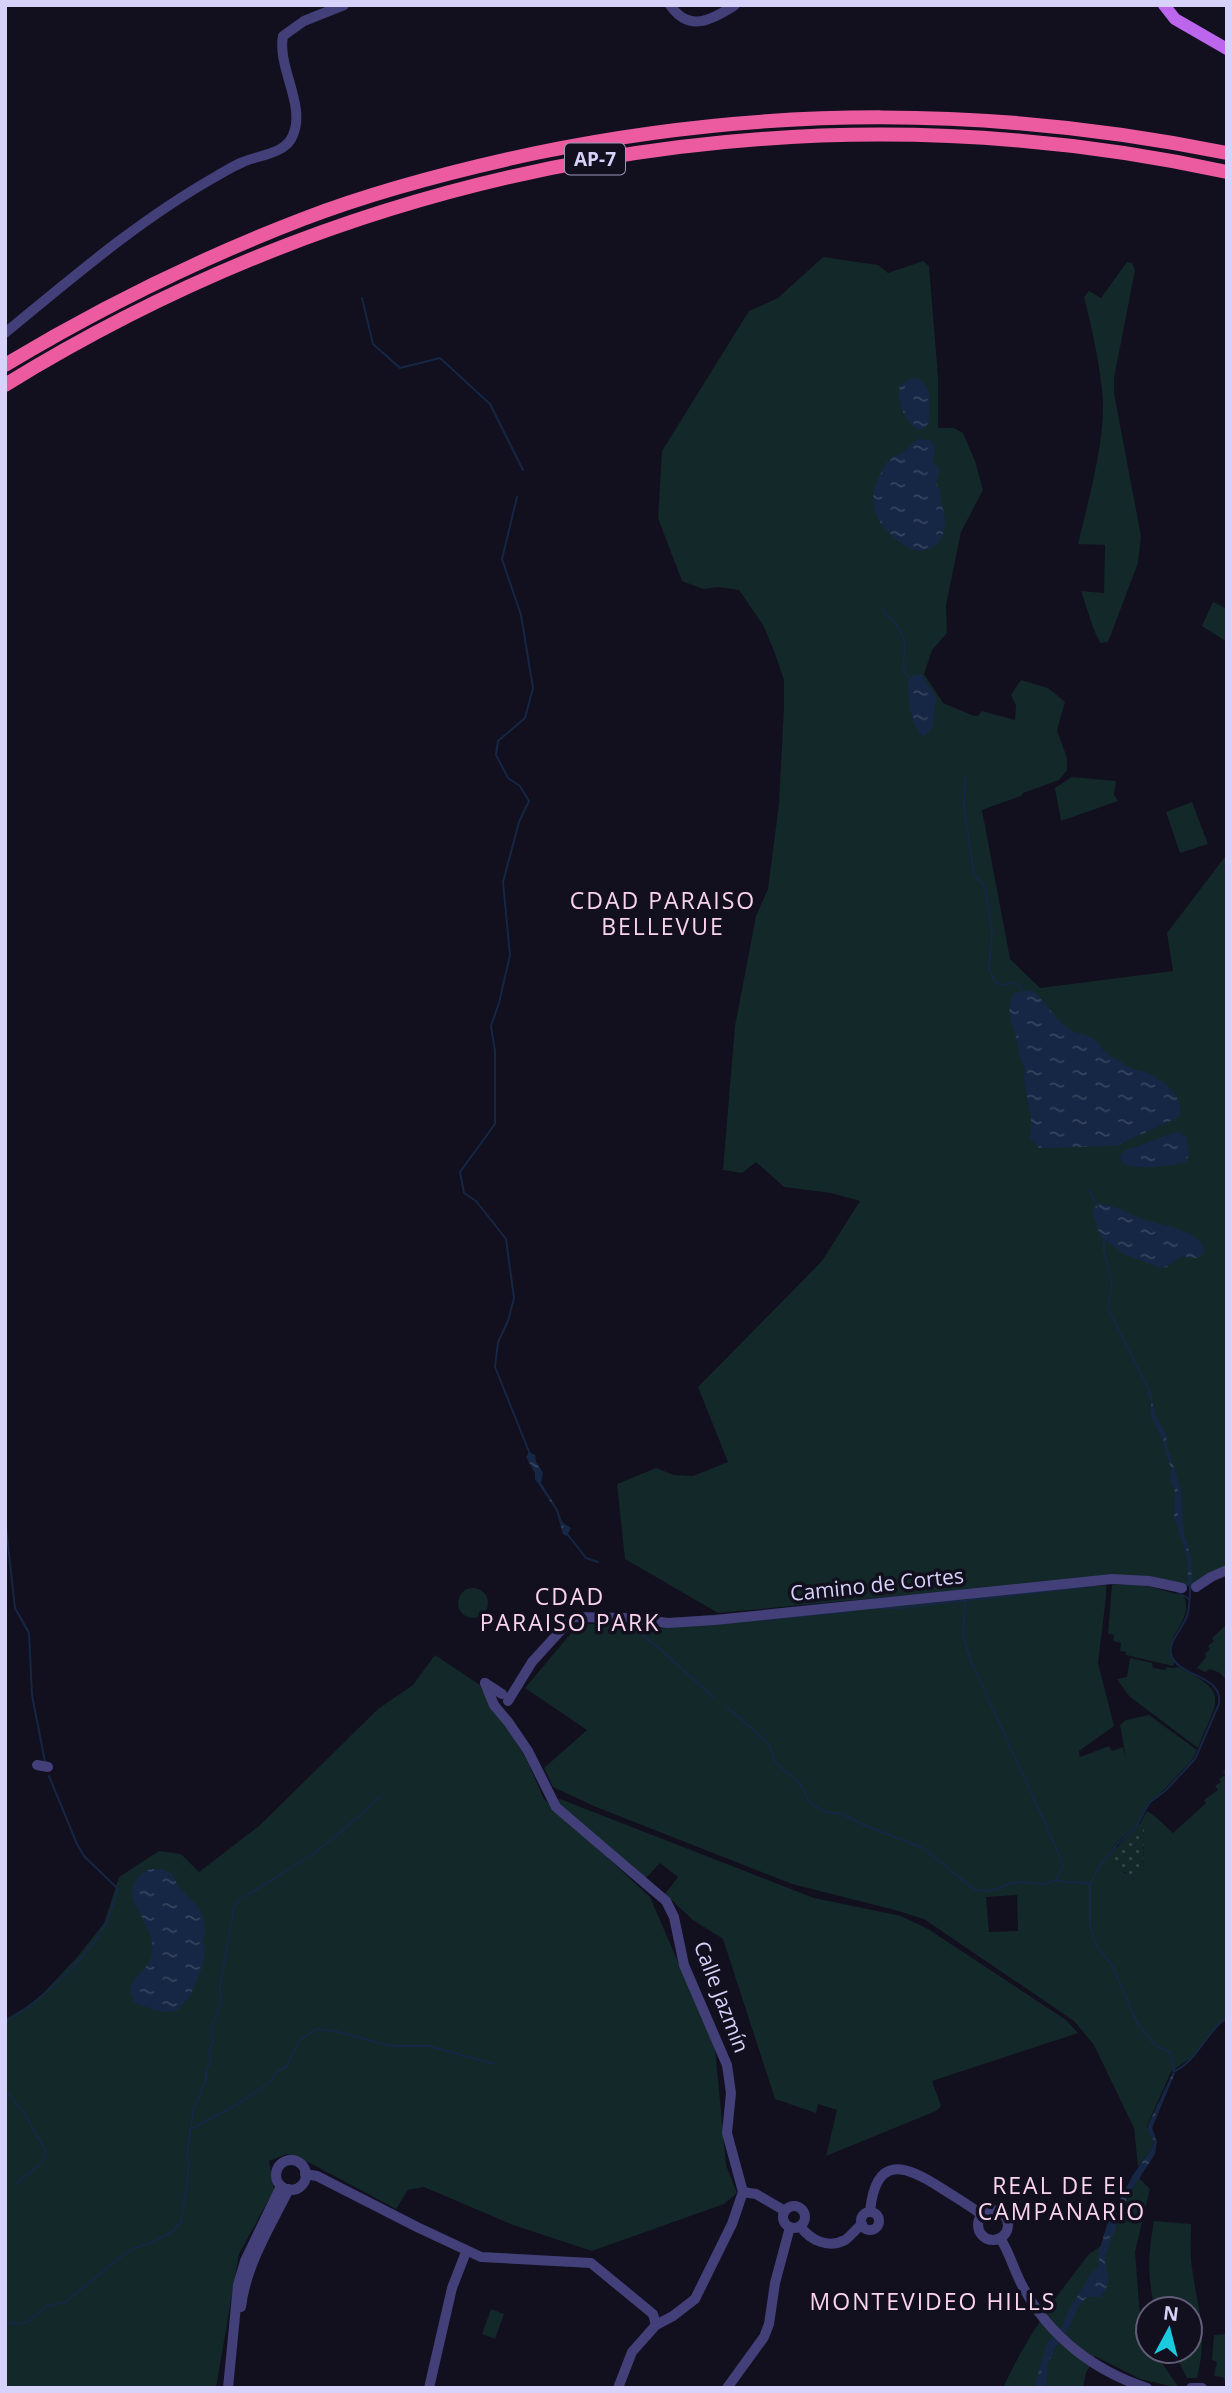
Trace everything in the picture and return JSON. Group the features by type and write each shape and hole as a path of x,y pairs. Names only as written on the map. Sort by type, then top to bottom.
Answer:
{"highway":[{"name":"AP-7","path":"5,365 73,324 166,278 234,246 306,217 474,166 618,137 699,126 788,119 891,117 989,120 1083,129 1227,153"},
{"name":"AP-7","path":"5,385 99,331 174,294 304,237 458,188 624,153 770,138 923,135 1096,149 1227,172"}],"main road":[{"path":"1164,5 1175,19 1227,49"}],"street":[{"path":"5,333 92,262 181,198 228,170 290,142 295,132 295,120 292,88 281,45 283,36 304,22 344,5"},
{"path":"670,5 682,19 697,22 711,19 735,5"},
{"path":"1196,1587 1227,1570"},
{"name":"Camino de Cortes","path":"502,1701 517,1685 532,1662 573,1618 631,1618 668,1622 715,1620 1112,1579 1149,1581 1182,1588"},
{"name":"Calle Jazmín","path":"502,1701 509,1723 528,1751 556,1807 666,1900 674,1917 684,1965 727,2066 731,2093 727,2133 743,2192"},
{"path":"305,2174 299,2187 285,2188 278,2183 276,2173 284,2162 298,2163 305,2174 317,2176 466,2252 481,2257 591,2263 653,2314 656,2325"},
{"path":"727,2388 764,2337 769,2324 781,2254 795,2226 806,2216 802,2208 794,2205 785,2211 784,2220 795,2226 813,2239 829,2243 846,2239 862,2224 862,2216 870,2211 872,2197 880,2179 888,2172 903,2169 924,2177 982,2215"},
{"path":"228,2388 238,2285 245,2261 285,2188"},
{"path":"234,2388 242,2302 247,2278 285,2188"},
{"path":"618,2388 632,2352 656,2325 695,2299 732,2224 743,2192 756,2194 785,2211"},
{"path":"995,2210 1005,2216 1008,2226 1006,2233 1000,2238 990,2239 981,2234 979,2224 982,2215 995,2210"},
{"path":"862,2224 870,2230 878,2225 877,2215 870,2211"},
{"path":"1000,2238 1023,2286 1049,2325 1066,2342 1102,2368 1146,2388"},
{"path":"429,2388 452,2288 466,2252"},
{"path":"1191,2388 1202,2388"}],"green space":[{"path":"823,257 878,265 888,273 923,261 929,266 938,377 938,428 954,428 963,433 983,490 961,532 946,605 947,633 932,650 924,674 943,703 974,716 978,716 982,711 1015,720 1016,705 1011,695 1021,680 1048,688 1065,702 1057,730 1067,758 1067,770 1059,780 982,810 1010,959 1040,988 1173,971 1167,933 1227,854 1227,1568 1192,1585 1123,1575 718,1613 625,1559 617,1484 656,1468 674,1475 693,1476 728,1462 698,1387 822,1261 860,1201 831,1193 784,1187 756,1162 742,1173 723,1170 735,1026 756,916 768,889 779,804 784,680 763,625 739,590 718,587 703,589 682,581 658,518 662,451 749,311 778,298"},
{"path":"1127,262 1132,263 1135,270 1114,378 1114,393 1141,536 1138,563 1108,642 1101,643 1081,591 1104,593 1105,545 1078,544 1095,473 1103,419 1100,376 1084,297 1089,291 1101,298"},
{"path":"1213,602 1227,609 1227,642 1202,626"},
{"path":"1072,777 1116,781 1114,795 1118,801 1061,821 1055,788"},
{"path":"1192,802 1208,844 1180,853 1166,812"},
{"path":"1140,1584 1184,1596 1185,1614 1171,1645 1175,1662 1173,1666 1126,1655 1126,1652 1120,1651 1121,1643 1113,1641 1114,1635 1108,1634 1112,1585"},
{"path":"1106,1585 1098,1663 1114,1726 1079,1751 1080,1757 1109,1746 1112,1751 1123,1747 1126,1758 1120,1725 1126,1720 1149,1715 1197,1750 1193,1759 1148,1803 1136,1826 1116,1843 1103,1862 1117,1845 1114,1861 1124,1873 1143,1875 1144,1826 1140,1823 1147,1811 1173,1833 1206,1803 1204,1800 1218,1790 1215,1786 1221,1782 1219,1779 1225,1775 1223,1771 1227,1768 1227,2016 1192,2057 1171,2072 1147,2126 1154,2141 1152,2148 1138,2167 1134,2128 1094,2045 1074,2021 924,1919 792,1884 596,1807 553,1787 544,1768 587,1730 525,1688 578,1625","holes":["1017,1895 1018,1931 989,1932 986,1897"]},
{"path":"473,1588 483,1593 488,1603 483,1613 473,1618 463,1613 458,1603 463,1593"},
{"path":"1227,1624 1227,1681 1220,1673 1210,1669 1205,1672 1197,1668 1210,1649 1208,1646 1214,1641 1212,1638"},
{"path":"435,1655 480,1685 526,1758 544,1799 650,1897 715,2048 726,2165 737,2193 724,2204 592,2251 513,2225 424,2187 408,2190 396,2209 310,2163 287,2154 269,2161 274,2190 239,2254 216,2388 5,2388 5,2019 34,2003 79,1955 104,1923 119,1877 159,1851 181,1854 199,1872 259,1826 378,1709 413,1685"},
{"path":"1130,1658 1152,1663 1153,1668 1165,1670 1167,1667 1178,1667 1207,1684 1213,1691 1214,1708 1198,1748 1129,1696 1117,1679 1127,1677"},
{"path":"557,1800 814,1898 901,1916 928,1929 1066,2020 1078,2033 932,2081 941,2106 936,2111 826,2156 837,2110 818,2104 816,2113 775,2099 723,1939 693,1920 665,1894 678,1877 660,1863 646,1878 560,1805"},
{"path":"1140,1823 1144,1826 1143,1875 1134,1876 1117,1869 1114,1854 1120,1843"},
{"path":"1139,2178 1150,2189 1135,2252 1138,2295 1134,2295 1134,2365 1163,2365 1179,2388 1140,2379 1095,2356 1086,2373 1083,2388 1003,2388 1021,2352 1053,2302 1089,2254 1101,2246 1115,2229"},
{"path":"1154,2221 1191,2224 1191,2263 1196,2295 1153,2295 1150,2244"},
{"path":"491,2309 504,2314 495,2339 482,2334"},
{"path":"1227,2334 1227,2385 1223,2377 1214,2376 1217,2362 1212,2360 1214,2335"},
{"path":"1180,2365 1199,2365 1197,2378 1187,2378"}],"water":[{"path":"912,378 920,380 928,389 929,423 922,430 911,424 903,412 899,398 900,385"},
{"path":"919,439 930,440 935,446 933,462 940,470 936,483 945,517 940,540 935,546 921,550 905,546 883,527 873,498 876,483 887,463"},
{"path":"914,675 922,675 937,699 933,724 923,736 915,726 909,703 908,681"},
{"path":"1031,990 1069,1029 1094,1039 1104,1051 1129,1067 1154,1076 1167,1085 1179,1103 1179,1117 1116,1146 1039,1148 1030,1138 1031,1119 1025,1069 1009,1011 1014,993"},
{"path":"1178,1131 1186,1137 1189,1154 1186,1162 1144,1167 1122,1163 1122,1152"},
{"path":"1097,1204 1114,1207 1190,1234 1203,1246 1204,1254 1196,1258 1180,1257 1167,1267 1161,1268 1124,1254 1100,1236 1092,1212"},
{"path":"1151,1393 1155,1415 1166,1434 1167,1446 1181,1490 1184,1534 1191,1558 1192,1585 1186,1586 1188,1560 1174,1515 1175,1492 1170,1479 1171,1469 1162,1438 1151,1416 1151,1399 1147,1394"},
{"path":"529,1452 535,1455 543,1473 541,1483 558,1510 562,1522 571,1528 567,1536 563,1534 556,1510 535,1479 535,1473 526,1457"},
{"path":"151,1869 163,1869 172,1874 178,1886 199,1908 203,1919 205,1949 202,1968 190,1996 176,2011 154,2010 135,2003 131,1993 134,1980 149,1963 152,1955 147,1928 134,1902 132,1891 138,1878"},
{"path":"1173,2072 1175,2073 1152,2128 1157,2141 1155,2154 1129,2194 1105,2256 1108,2284 1101,2297 1087,2297 1078,2306 1069,2328 1048,2363 1046,2388 1034,2388 1047,2343 1062,2327 1067,2313 1092,2272 1099,2266 1099,2251 1107,2225 1133,2175 1152,2148 1154,2141 1148,2132 1148,2125"}],"waterway":[{"path":"362,298 373,344 400,368 440,358 490,404 523,470"},
{"path":"517,497 502,559 521,615 533,688 525,718 498,741 496,755 508,778 520,786 529,801 519,822 503,882 510,955 491,1026 495,1051 495,1124 460,1172 464,1193 476,1201 506,1239 514,1298 508,1321 498,1342 495,1367 530,1454"},
{"path":"883,609 903,636 904,670 910,679"},
{"path":"965,775 964,807 974,875 985,887 992,931 989,969 996,983 1004,985 1014,982 1021,987 1022,994"},
{"path":"1089,1190 1098,1206"},
{"path":"1104,1239 1104,1252 1112,1283 1108,1309 1150,1393"},
{"path":"5,1518 15,1608 29,1633 32,1695 45,1762"},
{"path":"568,1535 586,1558 598,1562"},
{"path":"1174,2072 1171,2053 1154,2044 1137,2023 1113,1967 1096,1945 1090,1925 1090,1885 1101,1864 1117,1844 1136,1827 1149,1803 1165,1791 1195,1759 1219,1704 1215,1687 1184,1669 1172,1657 1173,1640 1186,1618 1190,1585"},
{"path":"873,1608 900,1608 1091,1586"},
{"path":"1177,1592 1189,1599"},
{"path":"965,1601 963,1636 971,1661 1058,1852 1063,1866 1056,1880"},
{"path":"759,1620 851,1611"},
{"path":"628,1624 714,1698"},
{"path":"725,1705 769,1744 775,1762 801,1785 810,1803 826,1812 842,1814 923,1848 975,1890 990,1891 1015,1882 1044,1884 1056,1880 1089,1884"},
{"path":"5,2022 47,1992 86,1952 105,1925 118,1889 84,1856 49,1776"},
{"path":"5,2326 14,2322 27,2322 47,2306 66,2302 134,2248 172,2232 181,2222 193,2111 206,2080 211,2059 211,2028 221,2003 220,1987 234,1908 238,1901 310,1856 381,1796"},
{"path":"1175,2071 1190,2060 1213,2030 1227,2018"},
{"path":"193,2128 238,2104 269,2083 278,2071 286,2067 299,2041 316,2029 335,2031 390,2046 429,2046 494,2064"},
{"path":"5,2089 26,2116 46,2152 42,2163 17,2183"}],"district":[{"name":"CDAD PARAISO BELLEVUE","path":"663,914"},
{"name":"CDAD PARAISO PARK","path":"570,1610"},
{"name":"REAL DE EL CAMPANARIO","path":"1062,2199"},
{"name":"MONTEVIDEO HILLS","path":"933,2302"}]}
